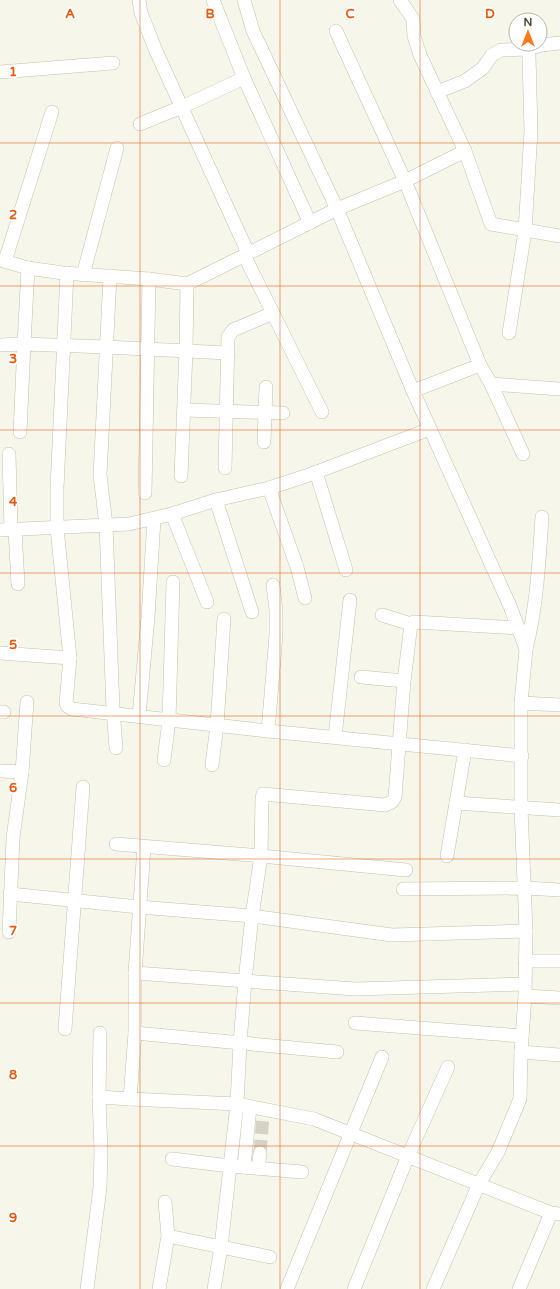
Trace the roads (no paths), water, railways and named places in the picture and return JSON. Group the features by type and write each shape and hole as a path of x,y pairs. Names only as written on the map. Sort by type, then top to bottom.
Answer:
{"street":[{"path":"139,0 141,13 156,50 246,254 273,313 322,412"},
{"path":"213,0 244,78 310,223"},
{"path":"244,0 253,31 337,209 413,391 519,628 526,649"},
{"path":"400,0 413,19 414,36 420,55 465,151 490,224 560,236"},
{"path":"336,31 405,180 480,365 491,384 523,454"},
{"path":"548,44 560,43"},
{"path":"437,92 465,81 483,68 492,55 501,50 508,50"},
{"path":"509,334 525,231 531,132 528,52"},
{"path":"0,72 113,63"},
{"path":"140,124 182,107 244,78"},
{"path":"52,112 2,261 28,268 84,275 149,279 187,284 337,209 405,180 465,151"},
{"path":"84,275 117,148"},
{"path":"20,432 28,268"},
{"path":"67,273 57,488 57,528 70,658 67,706 72,709 268,731 522,756"},
{"path":"110,276 100,475 106,525 113,713 116,748"},
{"path":"145,492 149,279"},
{"path":"181,476 187,284"},
{"path":"224,468 228,337 233,330 273,313"},
{"path":"0,345 64,345 228,353"},
{"path":"413,391 480,365"},
{"path":"491,384 560,389"},
{"path":"264,442 266,387"},
{"path":"184,410 282,413"},
{"path":"9,530 129,524 172,514 216,500 269,488 430,429"},
{"path":"9,454 9,530 18,584"},
{"path":"316,472 346,570"},
{"path":"269,488 297,567 305,598"},
{"path":"216,500 252,612"},
{"path":"172,514 207,602"},
{"path":"433,1289 480,1184 498,1152 520,1099 526,931 521,808 521,703 526,649 537,595 542,517"},
{"path":"139,716 148,617 154,518"},
{"path":"164,760 169,720 173,582"},
{"path":"268,731 276,635 276,610 273,585"},
{"path":"335,737 350,600"},
{"path":"382,615 411,624 414,622 519,628"},
{"path":"212,764 217,725 224,619"},
{"path":"214,1289 221,1247 237,1104 245,982 252,916 261,856 263,794 385,805 392,802 395,797 404,681 411,624"},
{"path":"0,653 70,658"},
{"path":"361,677 404,681"},
{"path":"9,932 10,894 6,837 22,772 27,702"},
{"path":"521,703 560,705"},
{"path":"447,856 465,750"},
{"path":"0,771 22,772"},
{"path":"65,1029 84,787"},
{"path":"456,803 560,810"},
{"path":"116,844 406,870"},
{"path":"130,1099 135,1033 135,973 144,847"},
{"path":"403,889 525,888 560,890"},
{"path":"10,894 139,907 252,916 392,935 526,931"},
{"path":"525,960 560,961"},
{"path":"135,973 355,989 525,990 560,998"},
{"path":"355,1024 522,1036"},
{"path":"87,1289 100,1188 102,1152 99,1097 100,1033"},
{"path":"135,1033 337,1052"},
{"path":"521,1052 560,1055"},
{"path":"287,1289 382,1057"},
{"path":"354,1289 408,1156 448,1067"},
{"path":"99,1097 237,1104 250,1107 263,1113 314,1119 555,1214 519,1289"},
{"path":"244,1167 250,1107"},
{"path":"258,1168 260,1153"},
{"path":"172,1160 302,1172"},
{"path":"159,1289 168,1236 165,1202"},
{"path":"168,1236 270,1257"}],"tunnel":[{"path":"260,1153 263,1116"}]}
